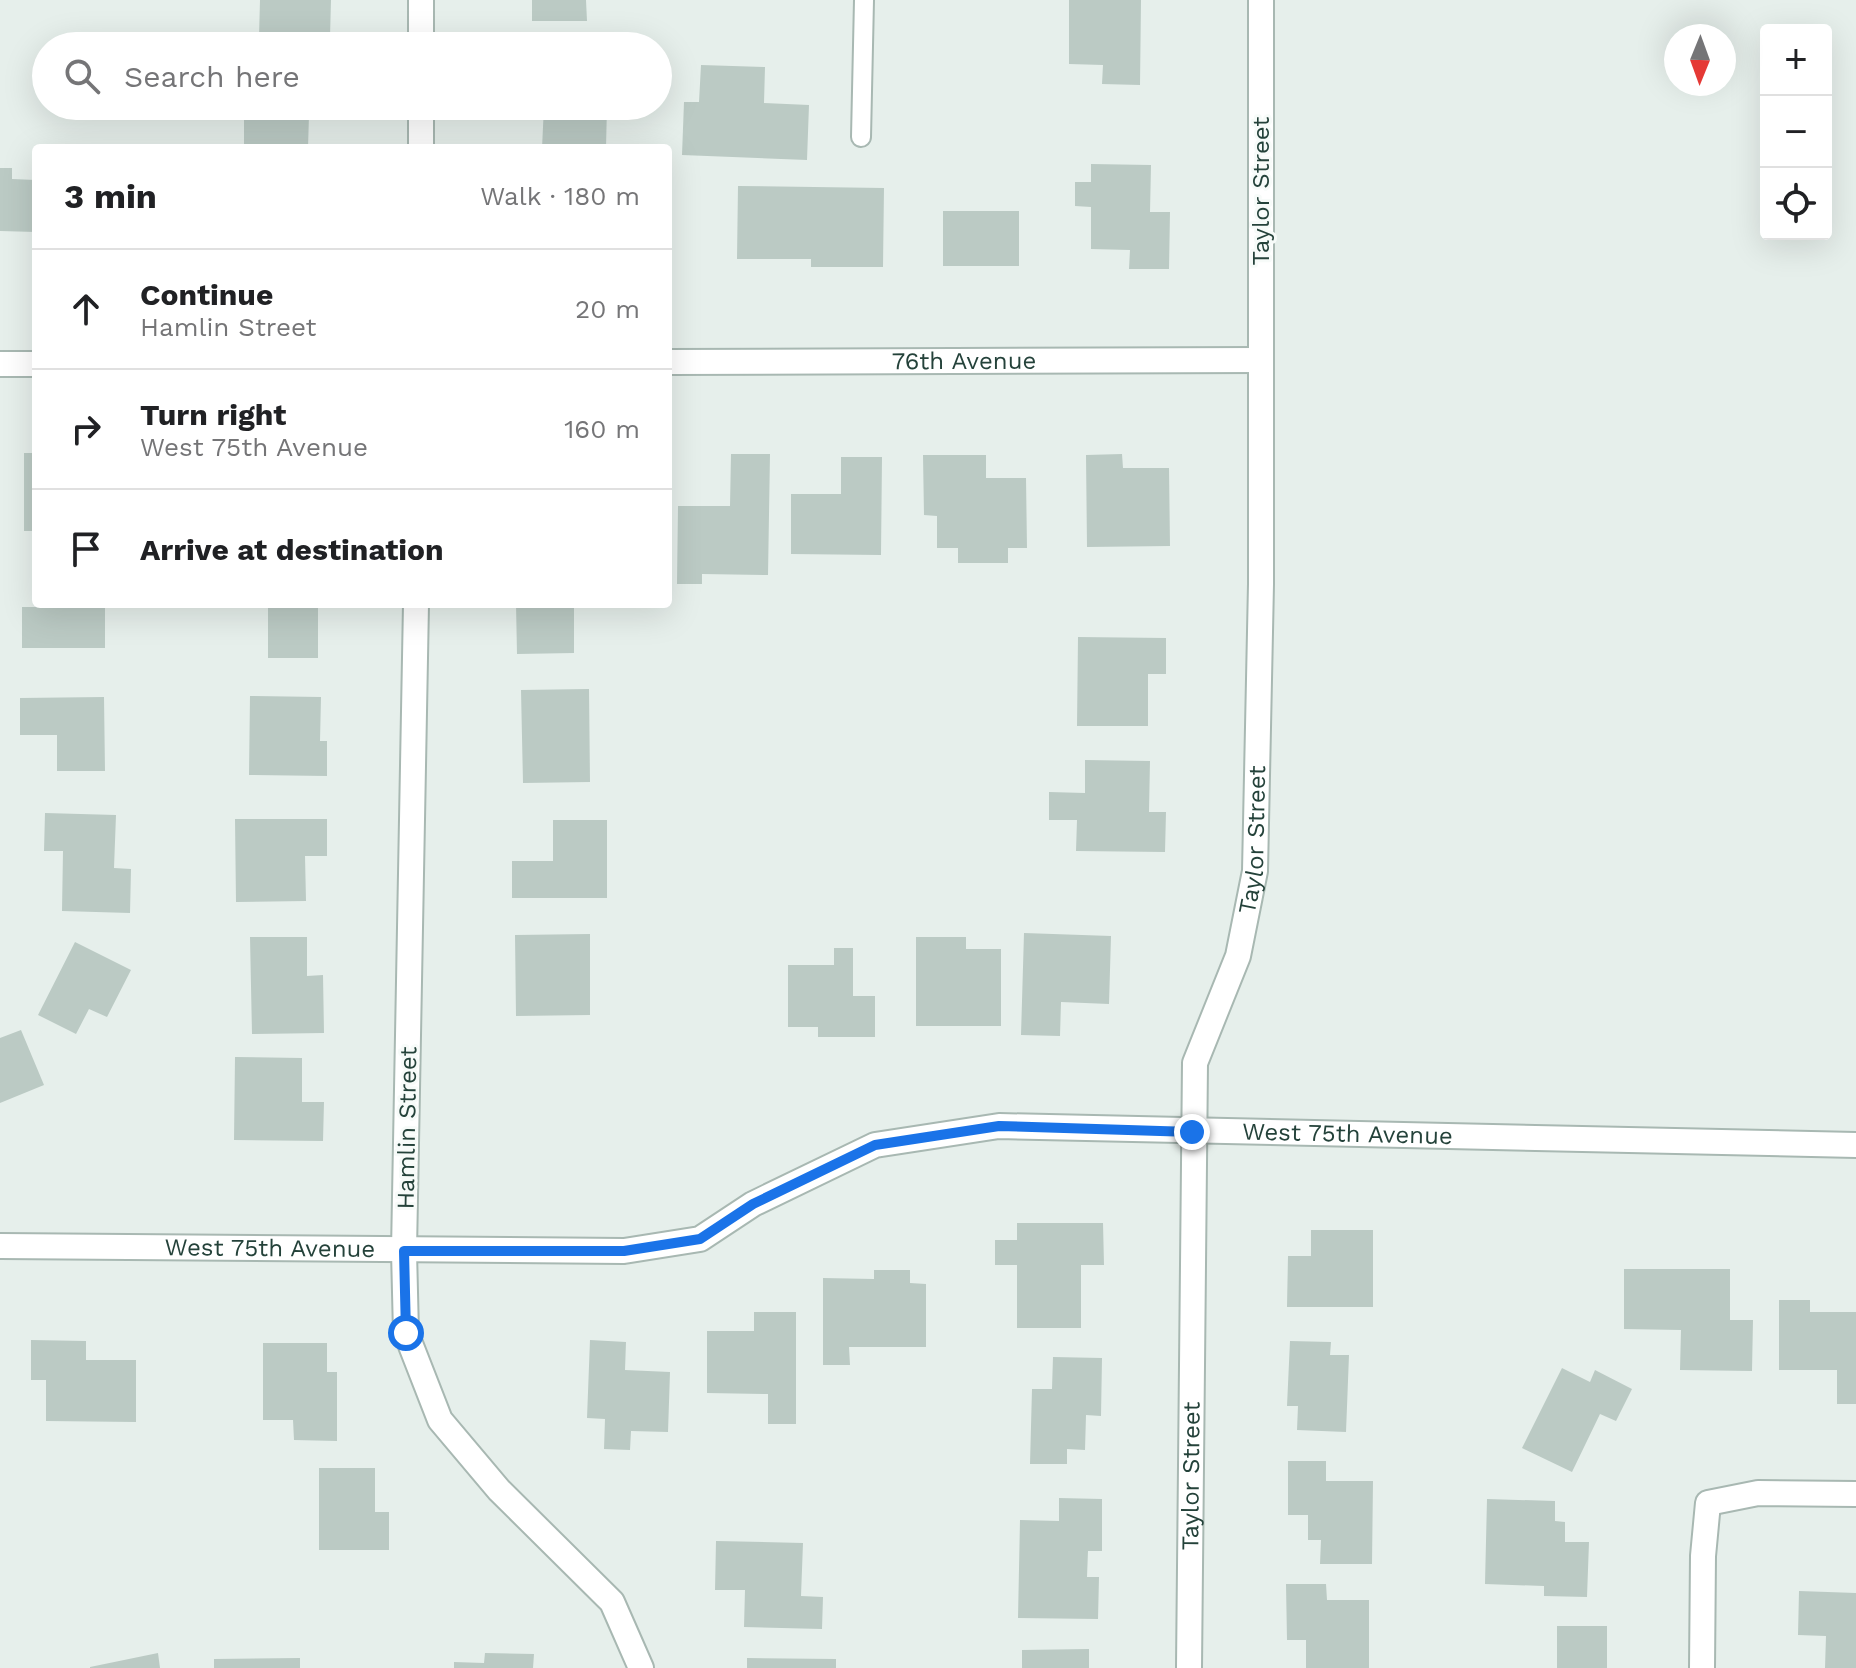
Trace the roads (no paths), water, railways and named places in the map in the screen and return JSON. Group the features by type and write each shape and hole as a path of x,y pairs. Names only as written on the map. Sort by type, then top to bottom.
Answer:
{"street":[{"path":"421,0 421,32"},
{"name":"Taylor Street","path":"1189,1668 1195,1063 1238,956 1255,871 1261,584 1261,0"},
{"path":"421,120 421,144"},
{"name":"76th Avenue","path":"672,362 1261,360"},
{"path":"0,364 32,364"},
{"name":"Hamlin Street","path":"416,608 404,1251 406,1333 440,1420 499,1490 612,1602 641,1668"},
{"name":"West 75th Avenue","path":"0,1246 624,1251 700,1239 753,1204 875,1145 999,1126 1856,1145"},
{"path":"1702,1668 1703,1556 1708,1503 1758,1493 1856,1494"}],"lane":[{"path":"861,137 864,0"}]}
